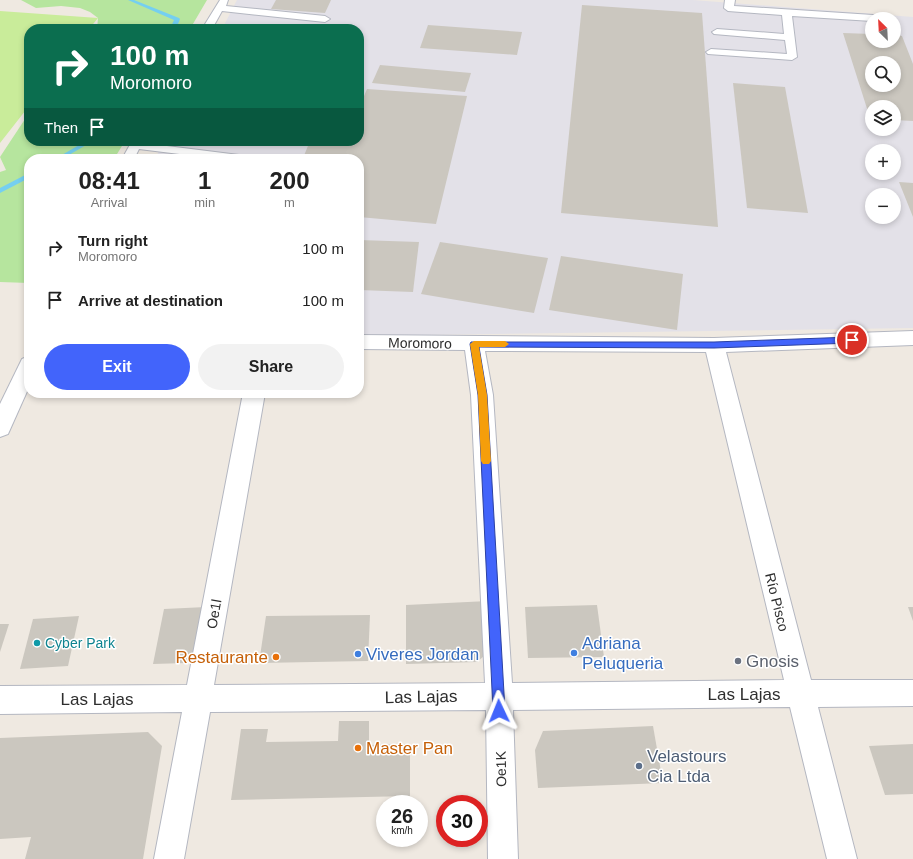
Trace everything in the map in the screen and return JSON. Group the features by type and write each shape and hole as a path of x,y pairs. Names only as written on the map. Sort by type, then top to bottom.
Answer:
{"street":[{"name":"Moromoro","path":"364,342 714,345 913,338"},
{"name":"Oe1K","path":"474,344 482,395 499,696 503,859"},
{"name":"Río Pisco","path":"714,345 842,859"},
{"path":"0,428 24,375"},
{"name":"Oe1l","path":"169,859 253,398"},
{"name":"Las Lajas","path":"0,700 913,694"}],"lane":[{"path":"730,0 729,8 731,9 865,18"},
{"path":"210,24 222,4 325,19"},
{"path":"711,52 792,57 787,13"},
{"path":"717,32 789,37"},
{"path":"158,146 213,154"}],"shaded area":[{"path":"237,0 693,0 865,13 865,48 901,48 901,16 913,17 913,328 364,336 364,154 158,154 162,146 364,146 364,24 225,24"}],"green space":[{"path":"21,0 207,0 193,24 97,24 98,18 90,12 80,8 61,6 36,8"},
{"path":"0,11 98,18 93,24 24,24 24,112 0,143"},
{"path":"24,121 24,146 122,146 117,154 24,154 24,283 0,282 0,172 6,170 0,157"}],"building":[{"path":"276,0 331,0 325,13 271,9"},
{"path":"582,5 702,13 718,227 561,213"},
{"path":"428,25 522,32 517,55 420,48"},
{"path":"843,33 865,34 865,48 901,48 902,36 913,64 913,121 901,120 901,100 865,100 865,102"},
{"path":"380,65 471,73 465,92 372,83"},
{"path":"733,83 785,87 808,213 747,208"},
{"path":"367,89 467,96 436,224 364,217 364,154 305,154 308,146 364,146 364,96"},
{"path":"899,182 913,183 913,217"},
{"path":"364,240 419,242 413,292 364,290"},
{"path":"440,242 548,258 534,313 421,294"},
{"path":"561,256 683,274 677,330 549,310"},
{"path":"488,601 491,650 477,662 406,664 406,605"},
{"path":"597,605 604,657 528,658 525,607"},
{"path":"206,607 199,655 186,663 153,664 164,609"},
{"path":"908,607 913,607 913,621"},
{"path":"370,615 368,661 259,663 266,616"},
{"path":"79,616 68,666 20,669 33,619"},
{"path":"0,624 9,624 0,652"},
{"path":"339,721 369,721 369,745 410,744 410,795 231,800 241,729 268,729 266,742 338,741"},
{"path":"653,726 663,783 538,788 535,750 543,731"},
{"path":"148,732 162,746 143,859 25,859 31,837 0,839 0,738"},
{"path":"913,744 913,794 885,795 869,746"}],"waterway":[{"path":"130,0 177,19 175,24"},
{"path":"67,154 81,146"},
{"path":"0,191 24,178"}],"slow traffic":[{"path":"486,461 482,395 474,344 505,344"}],"place":[{"name":"Cyber Park","path":"37,643"},
{"name":"Adriana Peluqueria","path":"574,653"},
{"name":"Viveres Jordan","path":"358,654"},
{"name":"Restaurante","path":"276,657"},
{"name":"Gnosis","path":"738,661"},
{"name":"Master Pan","path":"358,748"},
{"name":"Velastours Cia Ltda","path":"639,766"}],"route":[{"path":"499,711 482,395 474,344 714,345 852,340"}]}
